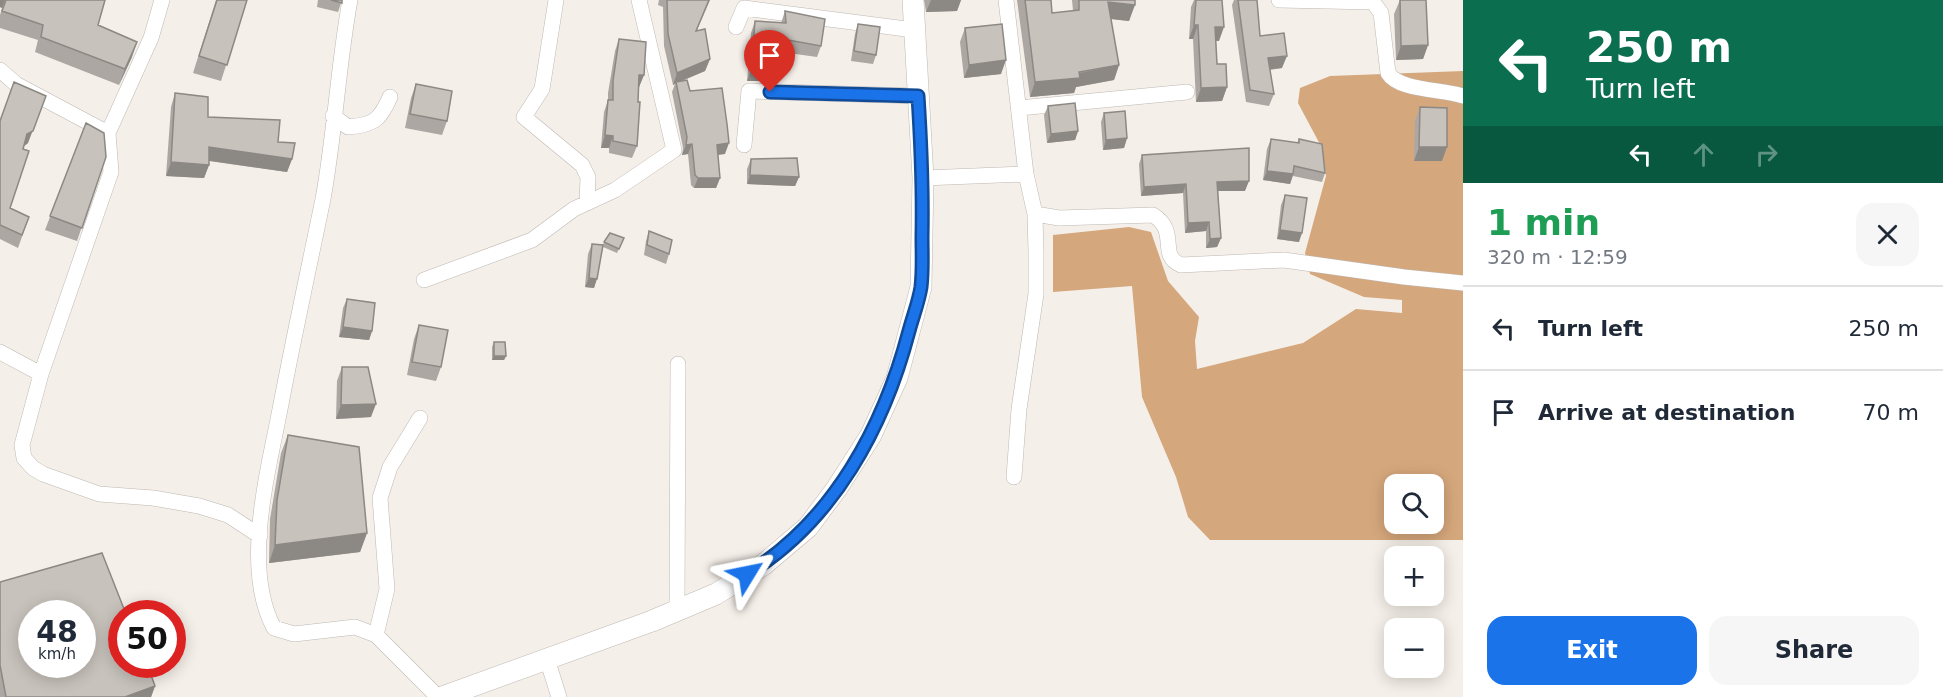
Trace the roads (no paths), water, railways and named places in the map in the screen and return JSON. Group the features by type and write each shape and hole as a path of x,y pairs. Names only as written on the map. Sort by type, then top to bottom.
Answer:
{"main road":[{"path":"440,697 547,659 716,594 763,565 808,527 837,488 871,435 897,378 921,287 923,178 913,0"}],"street":[{"path":"162,0 151,38 108,133 111,172 41,374 22,445 24,458 33,468 99,494 153,498 199,506 228,515 260,536"},
{"path":"350,0 323,196 264,497 260,536 260,572 264,603 274,628 294,634 355,627 376,635 440,697"},
{"path":"556,0 542,89 524,117 582,165 588,177 587,203"},
{"path":"424,280 532,240 574,209 615,190 674,150 639,0"},
{"path":"1006,0 1026,174 1035,214 1036,294 1019,409 1014,477"},
{"path":"1279,0 1372,3 1381,13 1388,73 1392,79 1397,83 1463,96"},
{"path":"736,27 744,8 914,30"},
{"path":"0,70 16,84 108,133"},
{"path":"744,146 749,91 918,96"},
{"path":"1019,108 1187,92"},
{"path":"333,116 348,127 365,126 381,116 390,97"},
{"path":"923,178 1026,174"},
{"path":"1035,214 1059,218 1154,214 1163,221 1168,230 1168,254 1173,262 1181,265 1284,260 1404,278 1463,283"},
{"path":"0,352 41,374"},
{"path":"677,610 678,364"},
{"path":"376,635 387,589 380,498 390,467 420,418"},
{"path":"547,659 559,697"}]}
